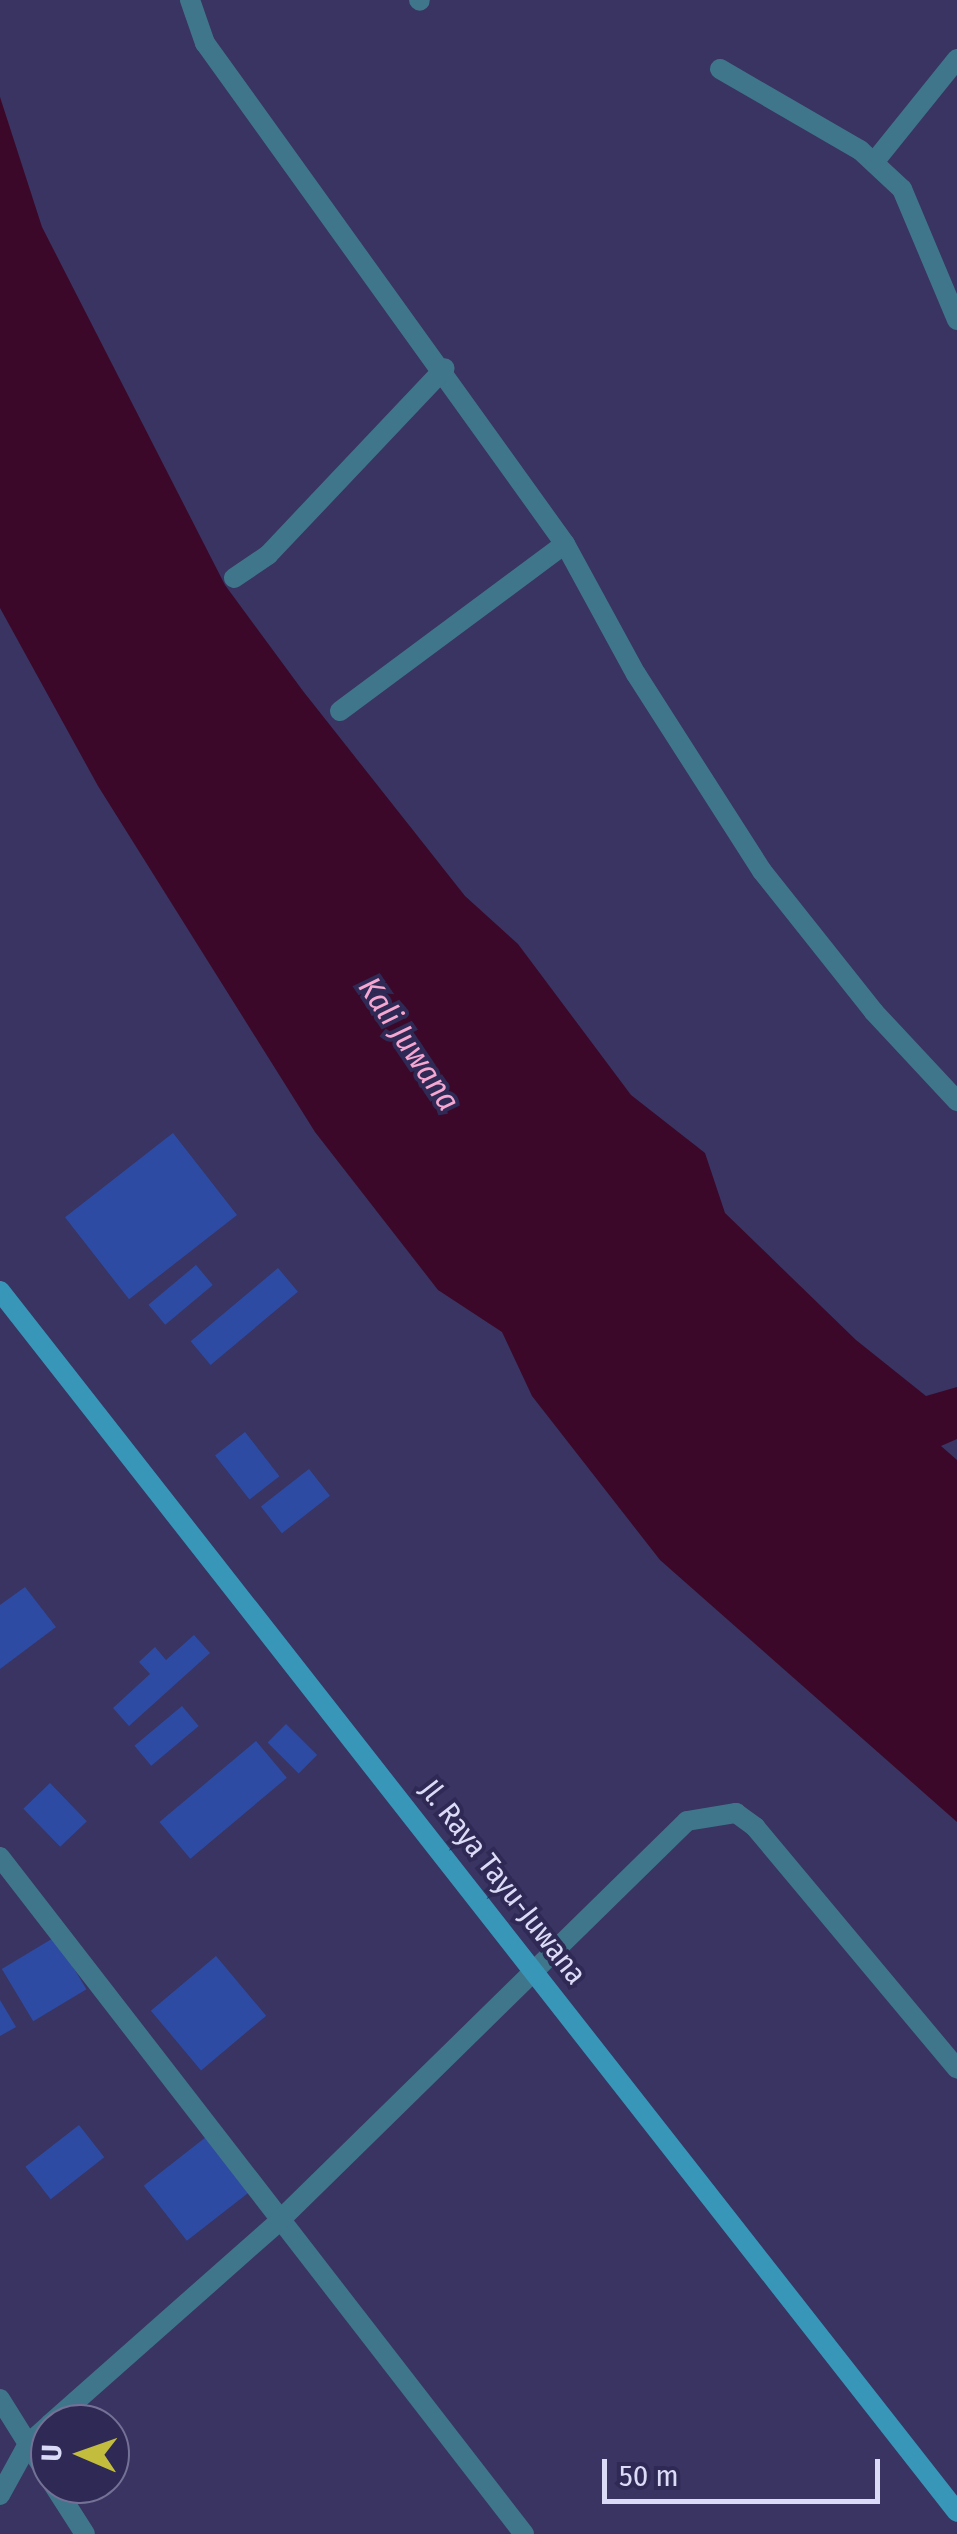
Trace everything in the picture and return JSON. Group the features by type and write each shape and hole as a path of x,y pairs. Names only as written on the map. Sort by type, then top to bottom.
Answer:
{"main road":[{"name":"Jl. Raya Tayu-Juwana","path":"0,1291 957,2512"}],"street":[{"path":"190,0 204,42 226,74 333,228 444,368 565,544 636,674 762,871 874,1012 957,1101"},
{"path":"875,161 957,59"},
{"path":"720,68 875,161 902,189 957,320"},
{"path":"234,578 268,556 444,368"},
{"path":"340,711 565,544"},
{"path":"73,2404 278,2222 533,1968 688,1821 736,1813 754,1827 957,2069"},
{"path":"0,1857 278,2222 524,2534"},
{"path":"0,2399 30,2447"},
{"path":"0,2496 28,2444"},
{"path":"66,2504 85,2534"}],"water":[{"name":"Kali Juwana","path":"0,97 42,227 225,585 303,691 465,896 518,944 631,1095 705,1153 725,1213 856,1340 926,1396 957,1387 957,1439 941,1446 957,1460 957,1822 660,1560 532,1396 502,1332 438,1290 315,1132 98,786 0,608"}],"building":[{"path":"173,1133 237,1215 129,1299 65,1217"},
{"path":"196,1265 213,1285 165,1325 149,1305"},
{"path":"278,1268 298,1292 211,1365 191,1341"},
{"path":"245,1432 279,1476 250,1500 215,1455"},
{"path":"309,1469 330,1496 282,1533 261,1507"},
{"path":"25,1587 56,1627 0,1669 0,1605"},
{"path":"194,1635 210,1653 129,1726 113,1708 150,1674 139,1662 155,1647 166,1660"},
{"path":"182,1706 199,1726 151,1766 135,1746"},
{"path":"286,1724 317,1755 299,1773 268,1742"},
{"path":"256,1741 287,1778 190,1859 159,1822"},
{"path":"50,1783 87,1821 60,1847 23,1809"},
{"path":"55,1937 86,1989 33,2021 2,1969"},
{"path":"216,1956 266,2016 201,2070 151,2011"},
{"path":"0,2000 16,2027 0,2036"},
{"path":"79,2125 104,2157 51,2199 25,2167"},
{"path":"206,2137 249,2192 187,2241 144,2186"}]}
